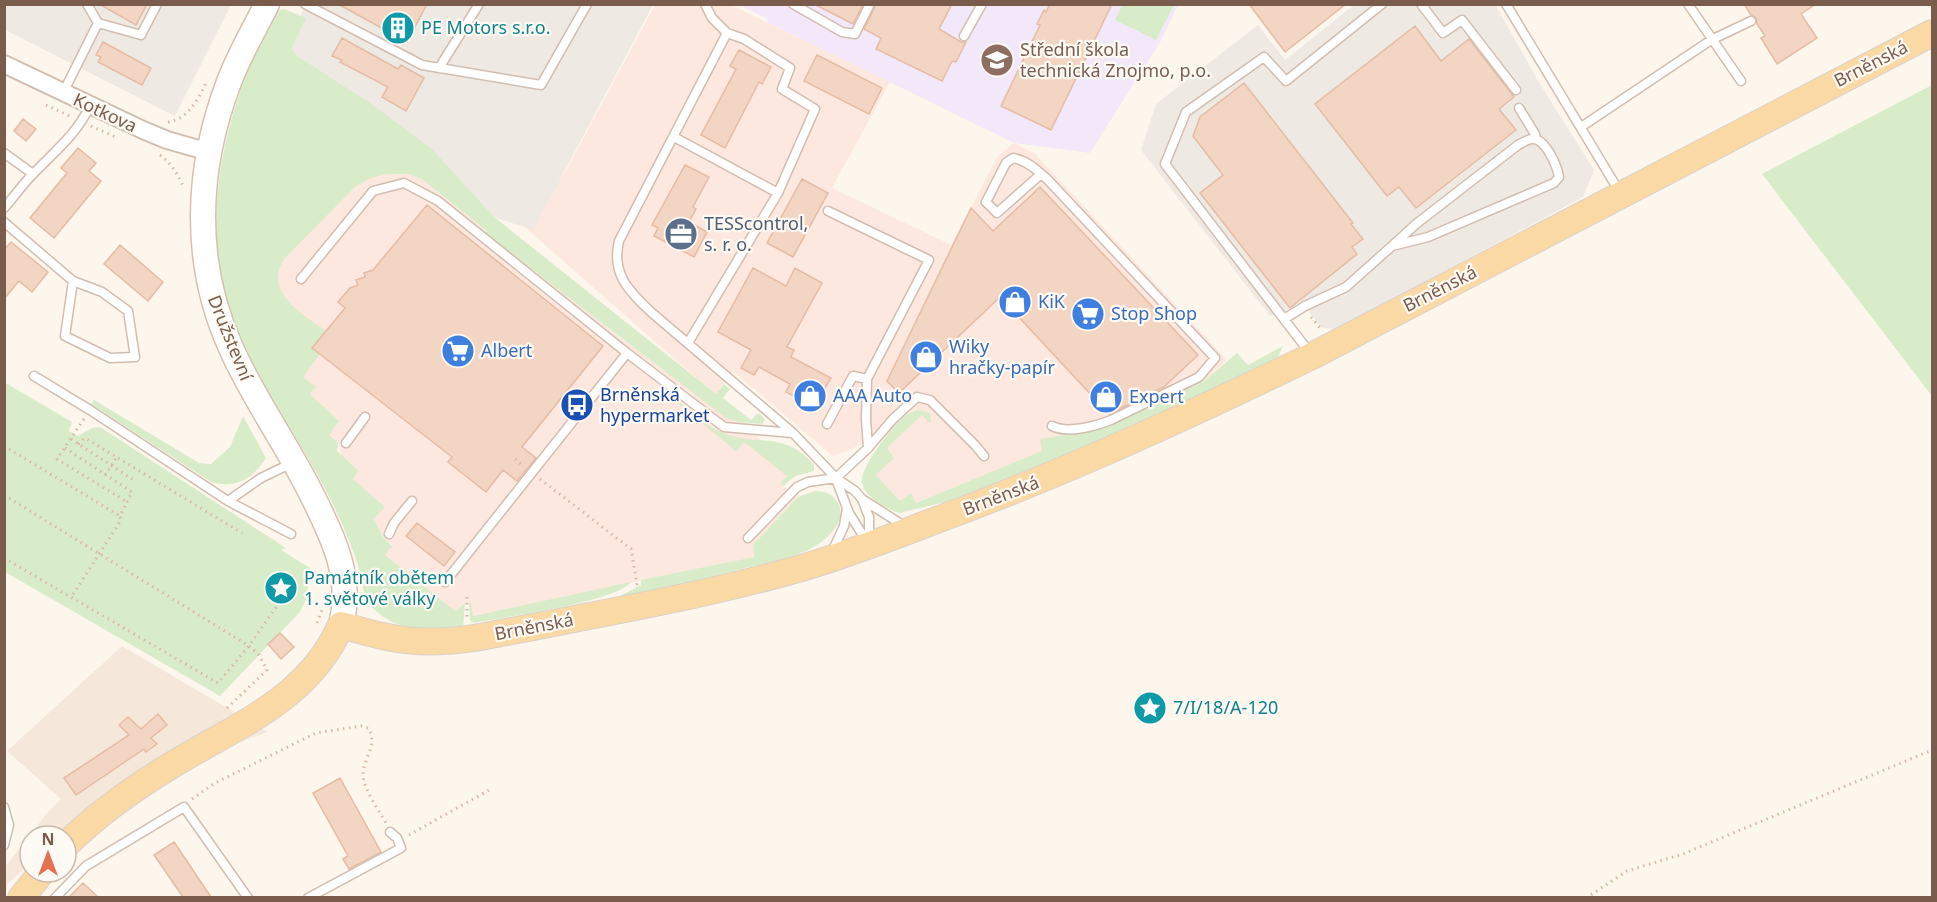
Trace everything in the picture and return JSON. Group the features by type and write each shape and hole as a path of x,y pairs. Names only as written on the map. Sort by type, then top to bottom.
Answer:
{"main road":[{"name":"Družstevní","path":"267,4 230,80 209,152 203,211 206,270 212,300 231,348 247,381 296,461 326,522 339,557 345,584 341,625"},
{"name":"Brněnská","path":"341,625 387,638 403,640 468,639 787,572 912,530 1107,453 1312,356 1932,33"},
{"path":"78,834 102,813 146,781 264,711 288,694 319,664 341,625"},
{"path":"21,897 32,884"}],"street":[{"name":"Kotkova","path":"4,64 167,140 209,152"}],"lane":[{"path":"87,4 98,23 141,35 157,4"},
{"path":"305,4 422,65 541,85 587,4"},
{"path":"439,68 479,4"},
{"path":"687,343 778,193 815,109 782,89 790,68 744,39 727,33 712,18 705,4"},
{"path":"793,4 842,32 855,34 870,4"},
{"path":"964,36 982,4"},
{"path":"1312,356 1165,164 1186,112 1264,57 1286,81 1382,4"},
{"path":"1421,4 1443,33 1462,20 1516,90"},
{"path":"1506,4 1621,195"},
{"path":"1688,4 1741,81"},
{"path":"1581,128 1711,40 1751,21"},
{"path":"63,93 98,23"},
{"path":"727,33 618,241 615,253 619,274 630,292 651,312 793,433 836,478 885,515 912,530"},
{"path":"4,207 33,174 67,142 83,122 90,106"},
{"path":"1519,108 1536,139"},
{"path":"674,137 778,193"},
{"path":"1284,319 1305,306 1346,287 1416,224 1518,145 1536,139 1543,144 1557,166 1559,177 1554,183 1428,237 1392,246"},
{"path":"4,153 33,174"},
{"path":"1041,174 997,213 986,202 1006,163 1013,158 1023,160 1041,174 1215,358 1199,377 1111,420 1100,424 1060,430 1052,426"},
{"path":"301,279 373,191 404,183 438,201 627,353 724,427 793,433"},
{"path":"828,211 928,260 867,379 868,448"},
{"path":"4,222 73,281 102,292 128,310 135,357 110,358 65,336 73,281"},
{"path":"445,582 627,353"},
{"path":"34,376 228,501 291,534"},
{"path":"827,424 853,376 867,379"},
{"path":"748,538 797,487 808,482 836,478 868,448 892,419 917,397 930,400 975,444 984,456"},
{"path":"346,443 365,417"},
{"path":"228,501 261,478 296,461"},
{"path":"836,478 847,508 869,545"},
{"path":"862,499 870,526 869,545"},
{"path":"389,534 394,523 412,501"},
{"path":"829,559 844,526 847,508"},
{"path":"4,807 9,825 4,845"},
{"path":"55,897 86,866 184,807 248,897"},
{"path":"308,897 401,848 390,832"}],"path":[{"path":"163,122 172,122 189,111 211,74"},
{"path":"46,105 78,120"},
{"path":"88,125 125,141"},
{"path":"154,152 169,162 177,173 184,188 184,197"},
{"path":"1306,310 1321,330"},
{"path":"90,410 57,459 128,502"},
{"path":"78,444 86,438 242,533"},
{"path":"71,439 135,481"},
{"path":"4,446 120,516"},
{"path":"65,448 132,492 120,516 121,520 72,596"},
{"path":"105,475 117,457"},
{"path":"515,459 631,549 637,584 629,588"},
{"path":"4,495 249,646 259,655 267,670 220,717 238,706"},
{"path":"4,558 218,683 249,646 288,590"},
{"path":"314,631 324,602"},
{"path":"184,807 196,795 215,783 316,733 361,726 368,728 372,739 364,768 364,781 390,832"},
{"path":"1586,897 1627,872 1683,854 1932,750"},
{"path":"398,841 491,789"}],"shaded area":[{"path":"1495,4 1537,79 1594,170 1583,197 1337,329 1322,328 1300,301 1270,316 1141,150 1156,104 1258,25 1285,60 1354,5"},
{"path":"4,5 231,5 175,116 5,30"},
{"path":"306,5 653,5 533,230 494,217 269,72"},
{"path":"655,5 731,5 890,82 832,188 951,245 998,156 1014,143 1035,154 1227,360 1204,381 1106,428 915,503 900,501 876,475 889,434 833,456 733,371 716,394 795,476 783,486 798,497 753,545 754,557 473,616 471,603 463,603 456,612 384,555 392,545 383,537 374,519 385,507 352,479 359,471 341,455 339,444 329,435 246,258 334,113 494,217 701,382 519,222 564,174"},
{"name":"Střední škola technická Znojmo, p.o.","path":"740,5 1178,5 1162,39 1090,153 1014,143 767,22 768,19"},
{"path":"122,646 268,732 121,785 76,824 39,824 61,799 7,751"},
{"path":"18,850 18,875 5,886 4,868"}],"green space":[{"path":"1123,4 1174,5 1156,40 1115,20"},
{"path":"284,9 306,18 292,48 297,56 370,103 432,149 494,217 716,394 724,384 730,389 723,398 751,420 760,414 765,420 762,424 739,422 726,418 485,233 487,231 422,179 409,174 387,174 371,178 356,186 284,259 279,271 278,282 288,301 326,331 320,354 303,377 316,387 310,394 339,421 329,435 338,443 337,451 359,471 353,479 385,507 374,519 383,537 392,546 385,555 455,611 465,603 463,629 440,631 407,627 396,624 371,606 365,596 358,565 335,508 250,358 224,290 216,221 222,162 228,133 246,76 267,25 278,11"},
{"path":"1932,85 1932,396 1762,174"},
{"path":"1283,346 1274,366 976,495 899,513 877,502 862,484 865,469 884,439 904,417 917,410 930,413 931,422 929,423 922,415 887,448 894,458 876,475 900,501 911,493 916,503 1042,451 1040,439 1106,428 1204,381 1237,353 1248,365"},
{"path":"4,382 72,422 69,431 78,436 92,428 100,427 286,548 281,550 310,568 307,597 300,612 220,696 5,572"},
{"path":"668,395 721,432 734,437 781,443 792,447 814,465 814,471 795,476 783,486 780,484 787,476 744,442 736,451"},
{"path":"94,400 199,463 211,464 230,447 243,416 266,458 255,472 243,480 228,484 211,482 91,404"},
{"path":"815,491 831,495 838,503 840,515 836,527 827,537 808,550 779,560 609,602 641,585 641,580 754,557 753,545 798,497"},
{"path":"631,582 621,589 583,602 474,623 470,621 469,603 471,603 473,616"}],"building":[{"path":"99,4 147,4 136,25"},
{"name":"PE Motors s.r.o.","path":"338,4 427,4 407,42"},
{"path":"814,4 863,4 853,24"},
{"path":"876,4 952,4 939,29 961,42 966,42 956,62 952,61 942,81 876,49 881,38 864,29"},
{"path":"1050,4 1112,4 1051,130 1001,106 1040,25 1037,24"},
{"path":"1249,4 1346,4 1285,52"},
{"path":"1744,4 1816,4 1801,14 1817,38 1777,64 1761,38 1765,36 1756,18 1751,15"},
{"path":"1415,26 1441,61 1469,39 1514,97 1499,109 1516,130 1416,208 1399,187 1387,196 1315,104"},
{"path":"342,38 398,69 401,65 424,78 406,111 382,97 388,87 332,56"},
{"path":"103,42 151,68 142,85 98,62 101,57 96,55"},
{"path":"739,50 771,67 762,84 759,82 725,148 701,135 736,69 730,66"},
{"path":"817,55 882,88 869,114 804,81"},
{"path":"1244,83 1363,239 1352,247 1357,254 1290,308 1200,193 1223,175 1193,136 1200,117"},
{"path":"23,119 36,129 26,141 14,131"},
{"path":"78,148 96,163 89,171 101,181 54,238 30,218 67,173 61,168"},
{"path":"685,165 709,177 693,207 696,209 689,222 707,232 694,257 654,236 658,228 652,225"},
{"path":"802,179 828,193 793,257 767,243"},
{"name":"Stop Shop","path":"1040,187 1198,355 1164,387 1109,414 1000,297 899,393 887,381 971,208 993,231"},
{"name":"Albert","path":"427,205 603,346 522,447 536,458 517,481 503,470 486,492 448,462 452,457 312,348 345,308 338,302 350,288 358,285 356,280 365,277 364,273 373,270"},
{"path":"11,242 48,272 32,292 19,281 4,299 4,250"},
{"path":"120,245 163,282 148,301 104,264"},
{"path":"753,268 786,286 795,268 822,283 787,347 794,350 791,357 831,378 821,395 803,401 786,392 790,384 759,367 754,375 741,368 751,350 718,332"},
{"path":"417,523 455,552 444,566 406,536"},
{"path":"280,633 294,647 281,659 268,644"},
{"path":"158,714 167,725 151,738 157,744 146,752 144,749 76,795 64,778 129,735 119,725 128,717 141,729"},
{"path":"340,778 381,852 349,869 343,859 348,856 313,793"},
{"path":"174,842 211,897 183,897 154,855"},
{"path":"83,883 98,897 69,897"}],"place":[{"name":"PE Motors s.r.o.","path":"398,28"},
{"name":"Střední škola technická Znojmo, p.o.","path":"997,60"},
{"name":"TESScontrol, s. r. o.","path":"681,234"},
{"name":"KiK","path":"1015,302"},
{"name":"Stop Shop","path":"1088,314"},
{"name":"Albert","path":"458,351"},
{"name":"Wiky hračky-papír","path":"926,357"},
{"name":"AAA Auto","path":"810,396"},
{"name":"Expert","path":"1106,397"},
{"name":"Brněnská hypermarket","path":"577,405"},
{"name":"Památník obětem 1. světové války","path":"281,588"},
{"name":"7/I/18/A-120","path":"1150,708"}]}
